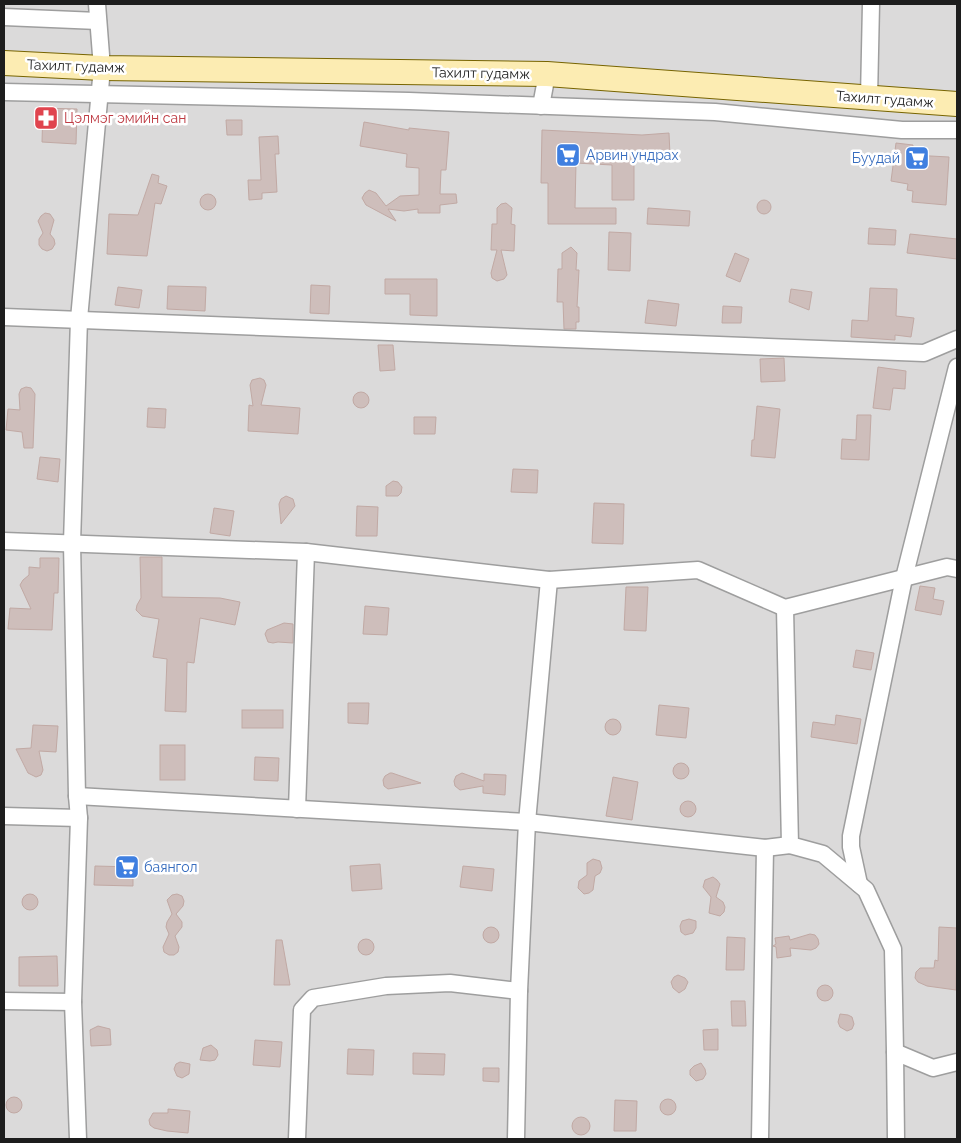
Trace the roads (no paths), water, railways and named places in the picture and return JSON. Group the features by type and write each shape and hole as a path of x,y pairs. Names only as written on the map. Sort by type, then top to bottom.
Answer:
{"main road":[{"name":"Тахилт гудамж","path":"4,63 102,68 547,74 957,104"}],"street":[{"path":"78,1139 73,1002 80,818 77,796 72,543 79,319 98,95 102,68 97,4"},
{"path":"869,98 871,4"},
{"path":"4,17 98,21"},
{"path":"408,72 409,102"},
{"path":"540,106 547,74"},
{"path":"4,92 715,112 902,130 957,130"},
{"path":"4,317 924,353 957,339"},
{"path":"859,884 851,847 851,836 904,578 957,367"},
{"path":"4,541 306,552 549,580 698,570 784,608 947,567 957,569"},
{"path":"297,809 306,552"},
{"path":"516,1139 519,992 527,822 549,580"},
{"path":"784,608 790,845"},
{"path":"77,796 527,822 764,848 790,845 823,854 866,890 893,949 896,1139"},
{"path":"4,816 80,818"},
{"path":"760,1139 764,848"},
{"path":"297,1139 302,1010 313,998 386,986 450,983 519,992"},
{"path":"4,1001 73,1002"},
{"path":"895,1052 933,1068 957,1062"}],"place":[{"name":"Цэлмэг эмийн сан","path":"46,118"},
{"name":"Арвин ундрах","path":"568,155"},
{"name":"Буудай","path":"917,158"},
{"name":"баянгол","path":"127,867"}]}
